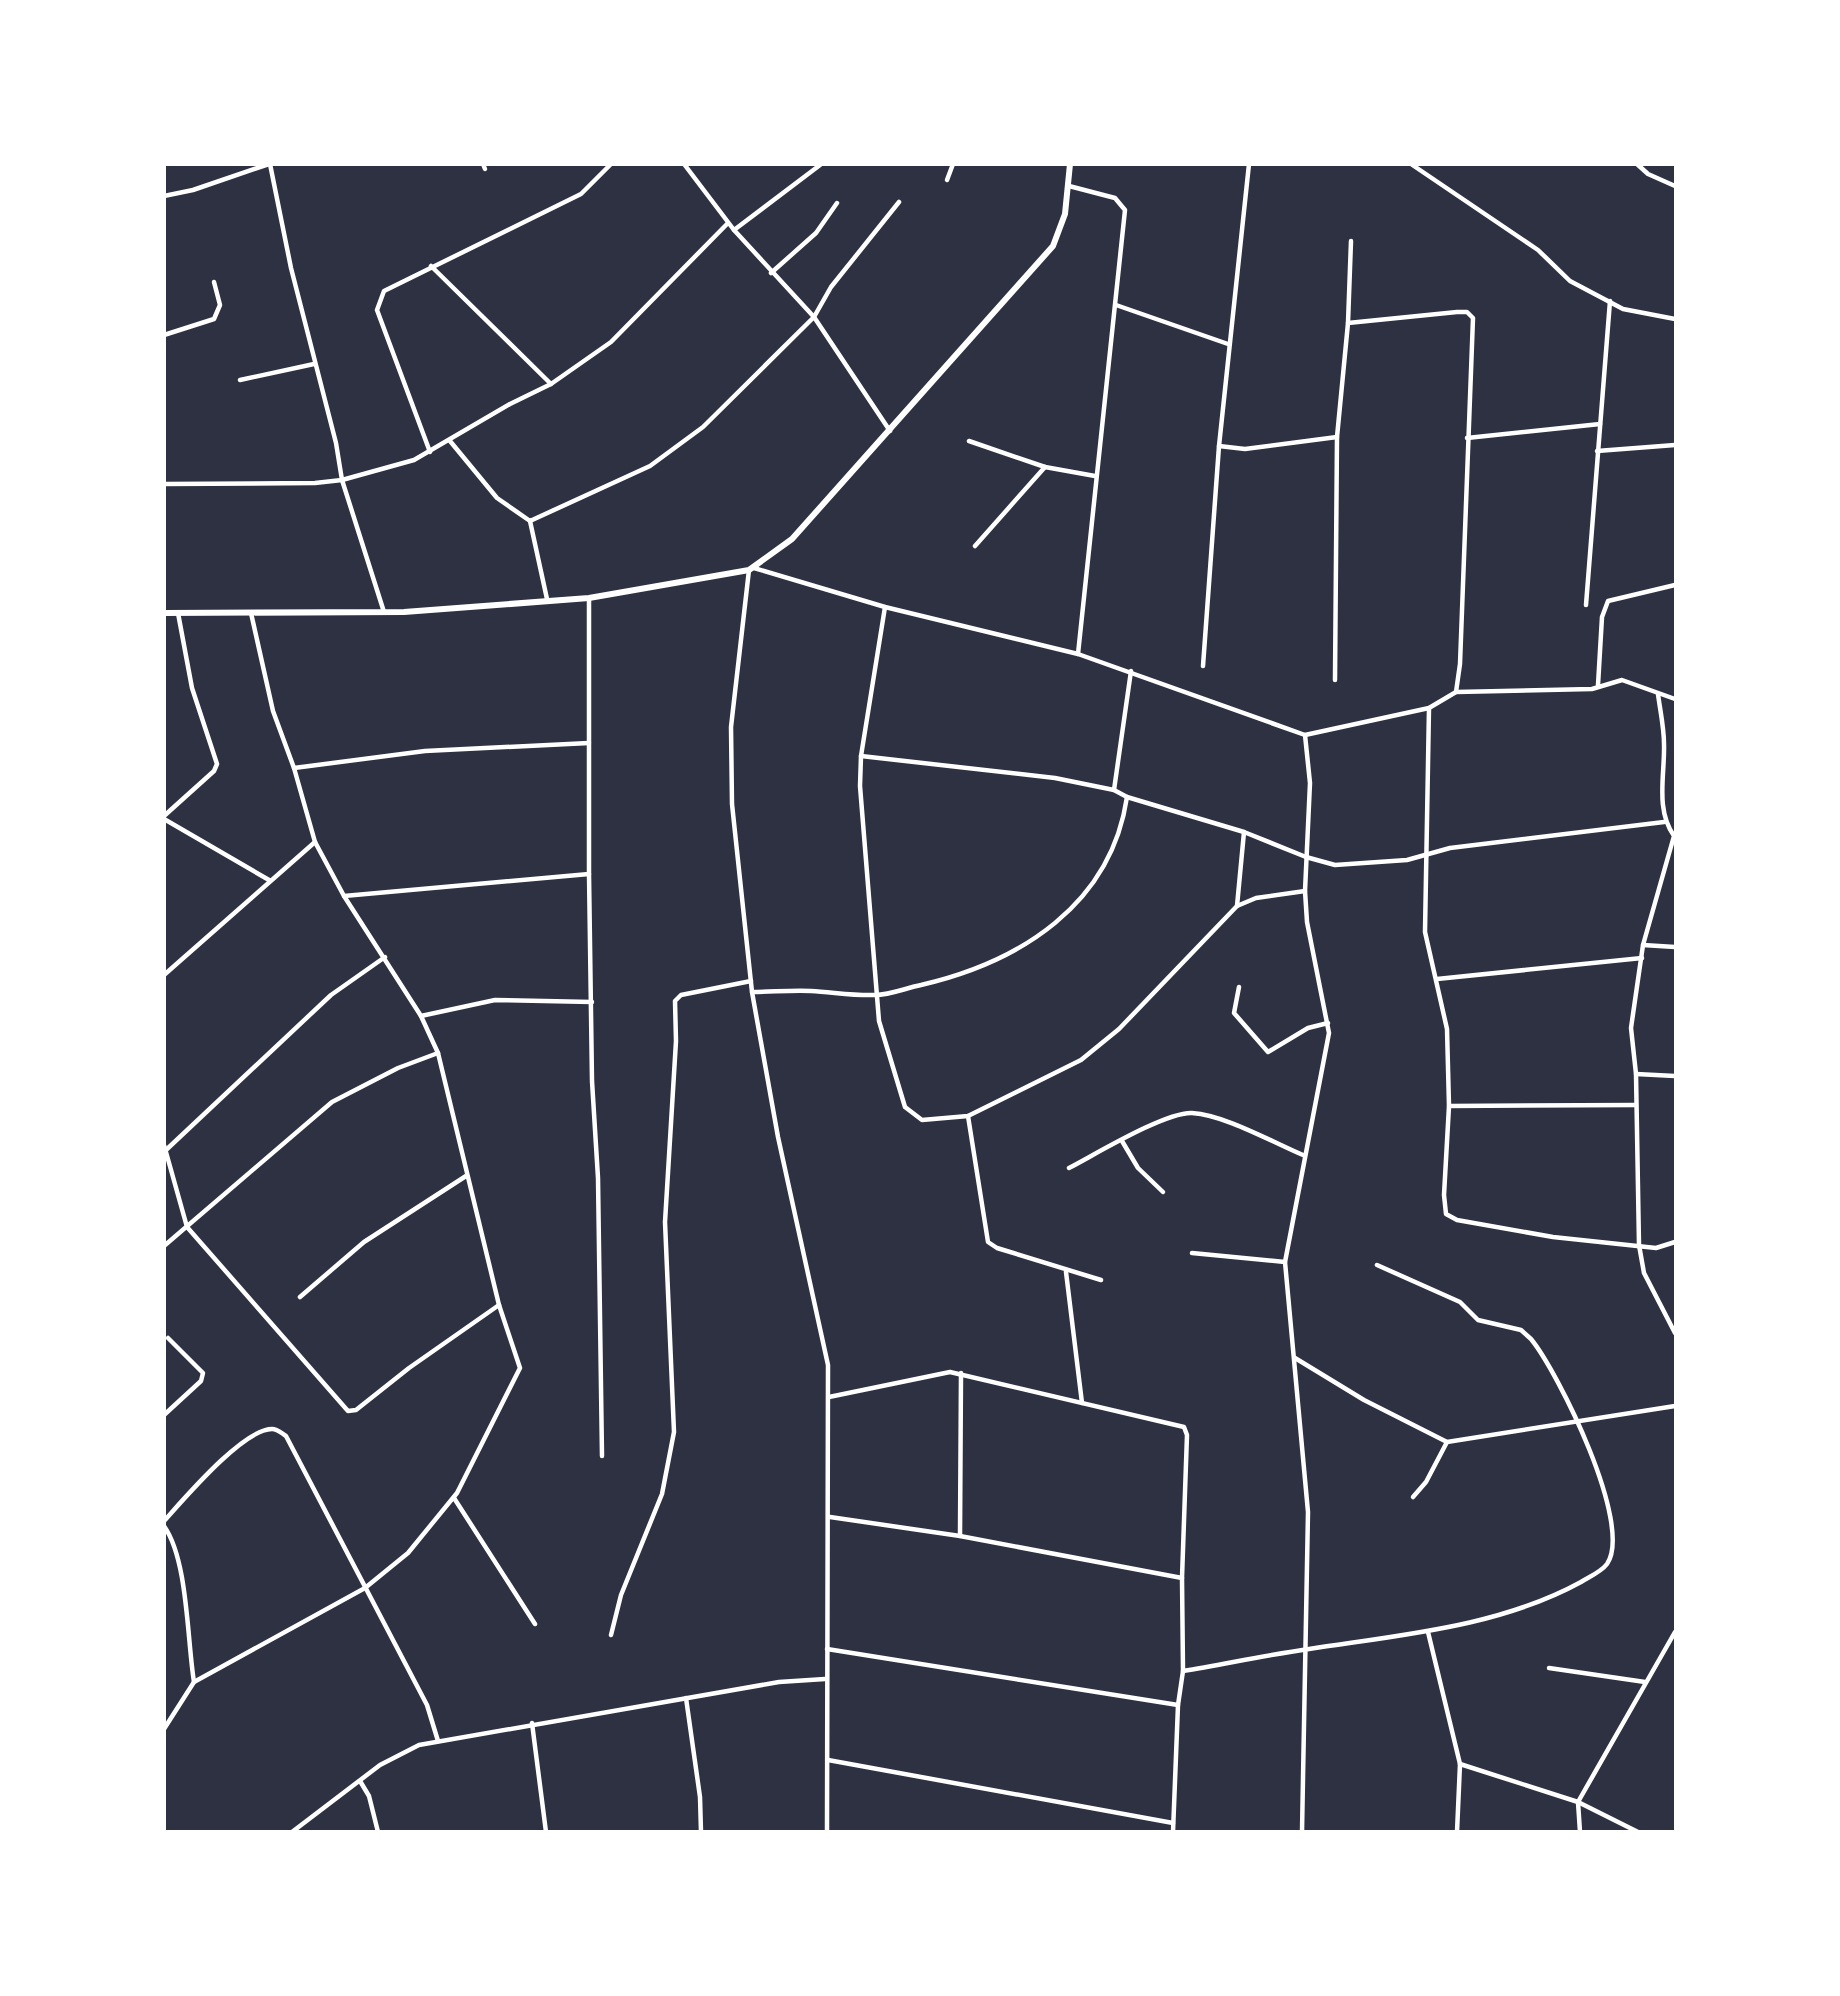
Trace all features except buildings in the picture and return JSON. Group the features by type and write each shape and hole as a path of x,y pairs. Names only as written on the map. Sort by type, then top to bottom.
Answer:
{"main road":[{"path":"164,613 385,612 589,598 751,569 792,539 1053,246 1065,214 1070,164"}],"street":[{"path":"164,195 193,190 270,164 277,207 342,480 385,612"},
{"path":"430,452 377,310 379,300 390,286 581,194 611,164"},
{"path":"684,164 728,223 814,317 890,431"},
{"path":"947,180 953,164"},
{"path":"1203,667 1228,344 1249,164"},
{"path":"1411,164 1538,250 1570,281 1623,309 1675,319"},
{"path":"1637,164 1648,174 1675,186"},
{"path":"734,230 820,165"},
{"path":"1069,186 1115,198 1125,210 1078,654"},
{"path":"530,521 650,466 682,445 814,317 831,286 899,202"},
{"path":"771,273 816,233 837,204"},
{"path":"164,484 342,480 396,467 430,452 510,404 551,384 626,330 728,223"},
{"path":"1335,680 1337,437 1348,323 1351,241"},
{"path":"431,266 551,384"},
{"path":"164,335 214,319 220,305 214,282"},
{"path":"1586,605 1610,301"},
{"path":"1116,305 1228,344"},
{"path":"1348,323 1457,312 1467,312 1473,318 1460,664 1456,692"},
{"path":"240,380 314,364"},
{"path":"1467,438 1529,429 1600,424"},
{"path":"1219,446 1245,449 1337,437"},
{"path":"450,441 497,498 530,521 547,599"},
{"path":"969,442 1045,467 1095,476"},
{"path":"1597,451 1675,445"},
{"path":"975,546 1045,467"},
{"path":"827,1832 826,1679 830,1517 828,1365 778,1138 752,992 732,804 731,743 751,569 885,607 1078,654 1305,735 1429,708 1456,692 1592,689 1598,685 1622,680 1675,699"},
{"path":"1598,685 1602,617 1608,601 1675,585"},
{"path":"589,598 589,873 602,1455"},
{"path":"885,607 861,756 879,1021 905,1107 913,1116 922,1120 968,1116 1081,1060 1101,1046 1237,906 1256,898 1305,891"},
{"path":"178,612 192,688 217,764 214,771 164,817 269,880"},
{"path":"164,1729 194,1682 365,1588 408,1553 453,1497 520,1368 499,1306 438,1053 421,1016 344,896 315,842 294,768 270,701 251,612"},
{"path":"1114,790 1131,671"},
{"path":"1658,694 1664,744 1664,822 1674,836 1673,848 1654,899 1643,944 1631,1028 1636,1074 1639,1245 1644,1273 1675,1333"},
{"path":"1429,708 1425,932 1447,1029 1449,1106 1444,1195 1446,1214 1450,1218 1553,1237 1656,1248 1675,1242"},
{"path":"1302,1832 1308,1513 1285,1262 1303,1155 1313,1124 1328,1023 1307,922 1305,891 1310,783 1305,735"},
{"path":"294,768 425,751 589,743"},
{"path":"861,756 1055,778 1114,790 1127,797 1244,832 1306,857 1335,864 1407,860 1450,848 1664,822"},
{"path":"752,992 808,991 876,995 968,973 1015,951 1045,931 1100,874 1115,848 1127,797"},
{"path":"1237,906 1244,832"},
{"path":"164,975 315,842"},
{"path":"344,896 589,873"},
{"path":"1643,944 1675,947"},
{"path":"385,957 331,995 165,1147 187,1227 321,1384 348,1411 356,1410 409,1368 499,1306"},
{"path":"1437,979 1642,958"},
{"path":"611,1635 621,1595 662,1494 674,1432 665,1222 676,1041 675,1000 681,995 751,981"},
{"path":"1239,987 1234,1013 1268,1052 1308,1028 1328,1023"},
{"path":"421,1016 495,1000 592,1002"},
{"path":"164,1246 332,1102 398,1068 438,1053"},
{"path":"1636,1074 1675,1076"},
{"path":"1449,1106 1636,1105"},
{"path":"1069,1168 1160,1122 1190,1113 1209,1116 1303,1155"},
{"path":"968,1116 988,1242 997,1248 1066,1272 1101,1280"},
{"path":"1122,1141 1138,1167 1163,1192"},
{"path":"300,1297 364,1242 466,1176"},
{"path":"1192,1253 1285,1262"},
{"path":"1183,1671 1307,1649 1428,1632 1559,1594 1606,1566 1611,1557 1612,1538 1602,1482 1577,1421 1539,1349 1521,1330 1478,1320 1460,1302 1377,1265"},
{"path":"1066,1272 1082,1404"},
{"path":"164,1415 201,1381 203,1373 168,1338"},
{"path":"1294,1358 1364,1400 1447,1442 1675,1406"},
{"path":"829,1397 937,1372 961,1373 1184,1427 1187,1434 1182,1578 1183,1671 1178,1705 1173,1832"},
{"path":"960,1536 961,1373"},
{"path":"164,1521 213,1469 243,1442 267,1429 276,1429 293,1446 427,1705 438,1741"},
{"path":"1413,1497 1426,1482 1447,1442"},
{"path":"453,1497 534,1623"},
{"path":"830,1517 960,1536 1182,1578"},
{"path":"164,1526 171,1536 183,1575 186,1630 194,1682"},
{"path":"1428,1632 1460,1764 1457,1832"},
{"path":"1580,1832 1578,1802 1675,1632"},
{"path":"827,1649 1178,1705"},
{"path":"1549,1668 1645,1682"},
{"path":"292,1832 401,1753 438,1741 779,1682 826,1679"},
{"path":"686,1698 700,1797 701,1832"},
{"path":"532,1723 546,1832"},
{"path":"828,1760 1173,1823"},
{"path":"1460,1764 1578,1802 1638,1832"},
{"path":"360,1781 369,1796 378,1832"}]}
